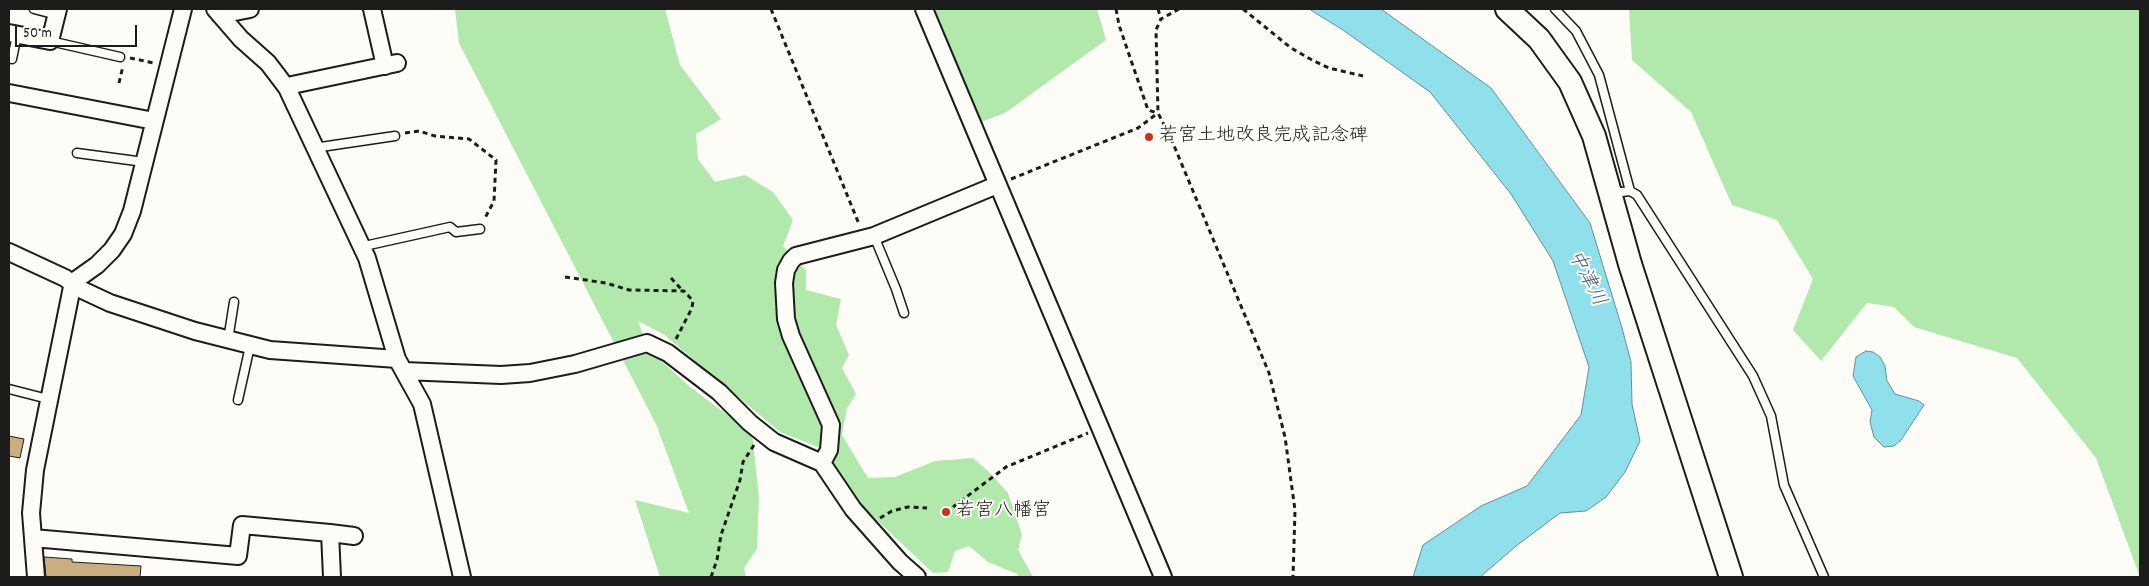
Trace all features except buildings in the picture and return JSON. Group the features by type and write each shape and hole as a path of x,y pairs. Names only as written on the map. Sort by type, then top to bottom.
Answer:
{"street":[{"path":"36,577 32,513 35,470 72,282 97,265 112,250 123,234 132,212 183,9"},
{"path":"250,9 218,12 240,39 268,63 287,88 367,258 400,365 422,404 462,577"},
{"path":"287,88 292,85 391,64 372,9"},
{"path":"924,9 1099,429 1163,577"},
{"path":"1507,9 1538,39 1570,82 1620,192 1630,264 1731,577"},
{"path":"13,34 50,41 57,12"},
{"path":"9,93 154,122"},
{"path":"822,464 829,450 831,425 791,336 784,302 786,270 796,256 870,237 997,185"},
{"path":"9,252 72,282 110,303 228,340 270,350 501,376 530,373 575,364 647,343 668,353 719,392 774,442 822,464 867,526 917,577"},
{"path":"33,538 238,556 242,525 354,536"},
{"path":"330,533 332,577"}],"lane":[{"path":"34,9 57,12"},
{"path":"1555,9 1576,31 1599,75 1620,192 1637,196 1753,376 1771,416 1784,486 1824,577"},
{"path":"12,59 13,34"},
{"path":"50,41 120,57"},
{"path":"314,148 395,136"},
{"path":"77,153 144,162"},
{"path":"362,249 369,245 450,228 456,232 480,229"},
{"path":"870,237 896,289 904,313"},
{"path":"228,340 234,302"},
{"path":"238,400 250,346"},
{"path":"9,389 48,399"}],"path":[{"path":"772,9 870,237"},
{"path":"1116,9 1119,25 1148,110 1158,113"},
{"path":"1158,9 1162,19"},
{"path":"1179,9 1162,19 1156,30 1158,113 1170,136 1269,373 1285,437 1295,510 1293,577"},
{"path":"1243,9 1298,52 1329,68 1363,76"},
{"path":"120,57 169,66"},
{"path":"997,185 1138,128 1158,113"},
{"path":"395,136 419,131 435,136 469,139 496,160 494,200 480,229"},
{"path":"565,277 606,283 629,290 682,290"},
{"path":"668,353 692,308 693,301 672,278"},
{"path":"953,507 1006,467 1099,429"},
{"path":"711,577 717,560 721,535 740,480 743,462 755,444 768,436"},
{"path":"867,526 892,511 908,507 927,508"}],"green space":[{"path":"455,9 665,9 680,65 721,119 696,134 698,159 715,182 745,175 773,192 793,220 783,246 806,270 806,290 841,299 836,325 849,355 842,368 856,394 847,408 842,435 868,478 895,477 935,461 973,458 1008,493 1022,535 1018,550 1033,577 1019,577 1017,574 988,562 969,546 955,551 948,572 933,573 861,505 820,448 780,432 663,334 638,321 648,349 690,387 752,433 759,498 757,549 744,568 746,577 660,577 635,500 689,513 656,424 459,43"},
{"path":"935,9 1097,9 1106,40 1005,113 981,122"},
{"path":"1629,9 2140,9 2140,577 2096,458 2017,358 1914,327 1894,307 1867,303 1821,361 1793,330 1813,279 1777,220 1732,205 1691,112 1632,60"}],"water":[{"name":"中津川","path":"1309,9 1381,9 1491,88 1590,223 1622,328 1631,362 1632,404 1640,441 1625,472 1606,497 1586,511 1560,513 1516,546 1480,577 1413,577 1423,545 1481,506 1527,486 1581,415 1589,367 1553,261 1511,194 1430,92 1343,30"},
{"path":"1866,351 1873,352 1880,357 1885,366 1887,381 1895,394 1919,401 1924,405 1901,440 1894,446 1884,447 1874,437 1870,422 1872,410 1853,376 1856,357"}],"place":[{"name":"若宮土地改良完成記念碑","path":"1149,137"},
{"name":"若宮八幡宮","path":"946,512"}]}
